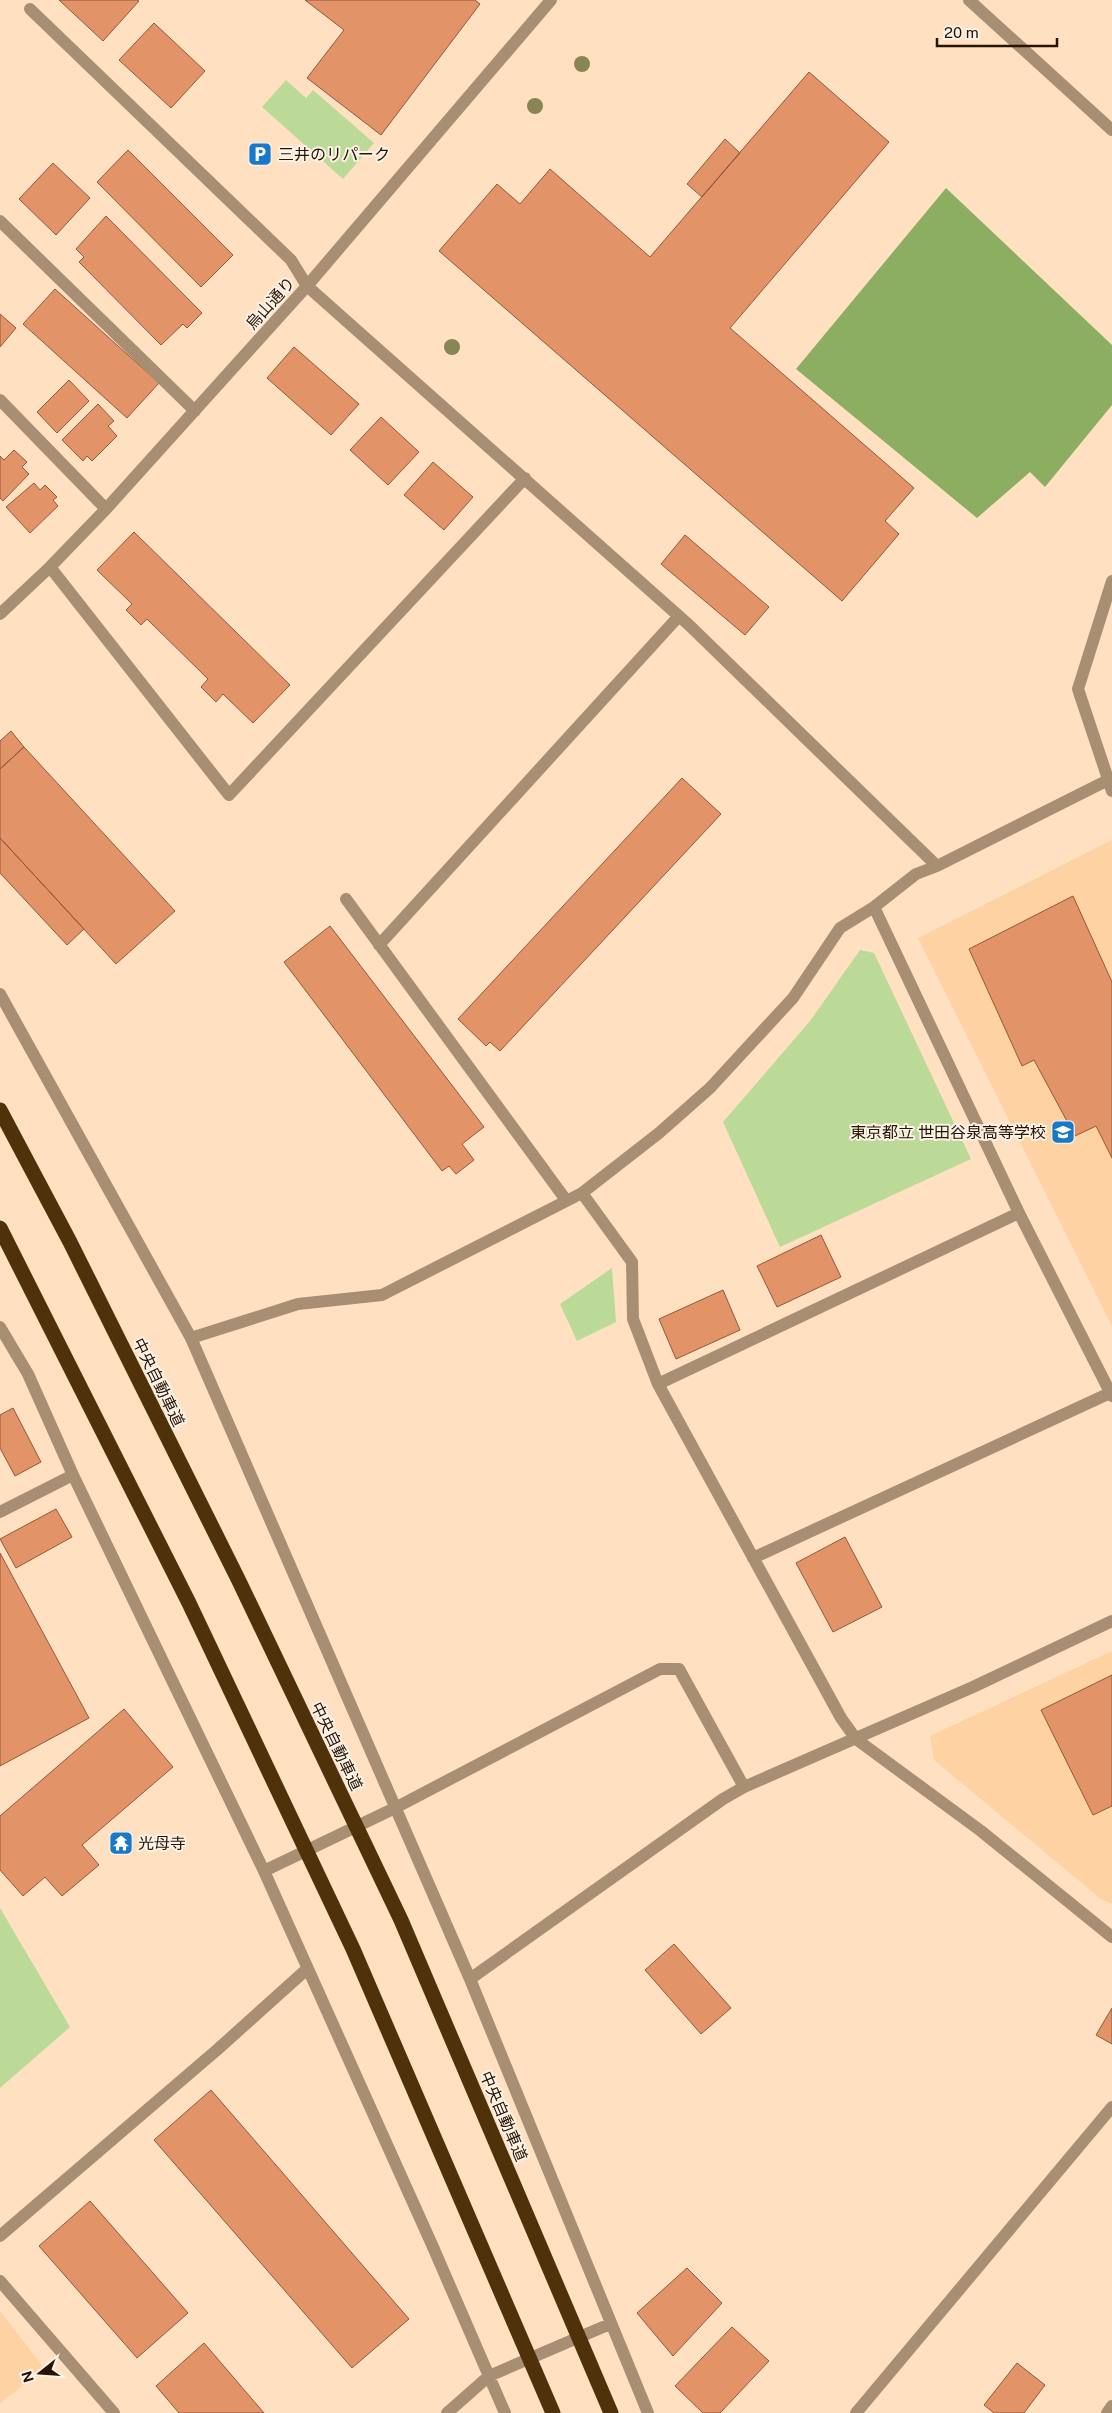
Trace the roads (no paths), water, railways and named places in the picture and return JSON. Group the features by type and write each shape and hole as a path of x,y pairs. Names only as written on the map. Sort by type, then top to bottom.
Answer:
{"highway":[{"name":"中央自動車道","path":"0,1110 75,1251 238,1579 401,1920 611,2413"},
{"path":"0,1228 189,1603 353,1949 553,2413"}],"street":[{"name":"烏山通り","path":"0,614 50,567 106,509 307,286 551,0"},
{"path":"969,0 1112,130"},
{"path":"30,9 291,260 307,286 679,616 938,866"},
{"path":"0,221 194,411"},
{"path":"0,400 106,509"},
{"path":"50,567 229,795 525,478"},
{"path":"191,1338 298,1304 382,1295 582,1193 659,1132 710,1088 793,998 840,928 874,907 916,874 938,866 1110,783 1078,689 1112,582"},
{"path":"379,944 679,616"},
{"path":"346,899 566,1200"},
{"path":"753,1558 1111,1395 1019,1213 874,907"},
{"path":"0,994 191,1338 470,1979 648,2413"},
{"path":"582,1193 632,1262 634,1319 658,1384 841,1718 856,1739 981,1831 1112,1936"},
{"path":"658,1384 1019,1213"},
{"path":"0,1327 28,1374 72,1475 264,1872 505,2413"},
{"path":"0,1512 72,1475"},
{"path":"470,1979 723,1799 744,1787 973,1687 1112,1621"},
{"path":"264,1872 395,1808 660,1668 679,1669 744,1787"},
{"path":"0,2236 218,2050 307,1969"},
{"path":"856,2413 1112,2106"},
{"path":"0,2281 114,2413"},
{"path":"447,2413 489,2376 610,2324"},
{"path":"1108,2413 1112,2406"}],"place":[{"name":"三井のリパーク","path":"260,154"},
{"name":"東京都立 世田谷泉高等学校","path":"1063,1132"},
{"name":"光母寺","path":"121,1843"}]}
